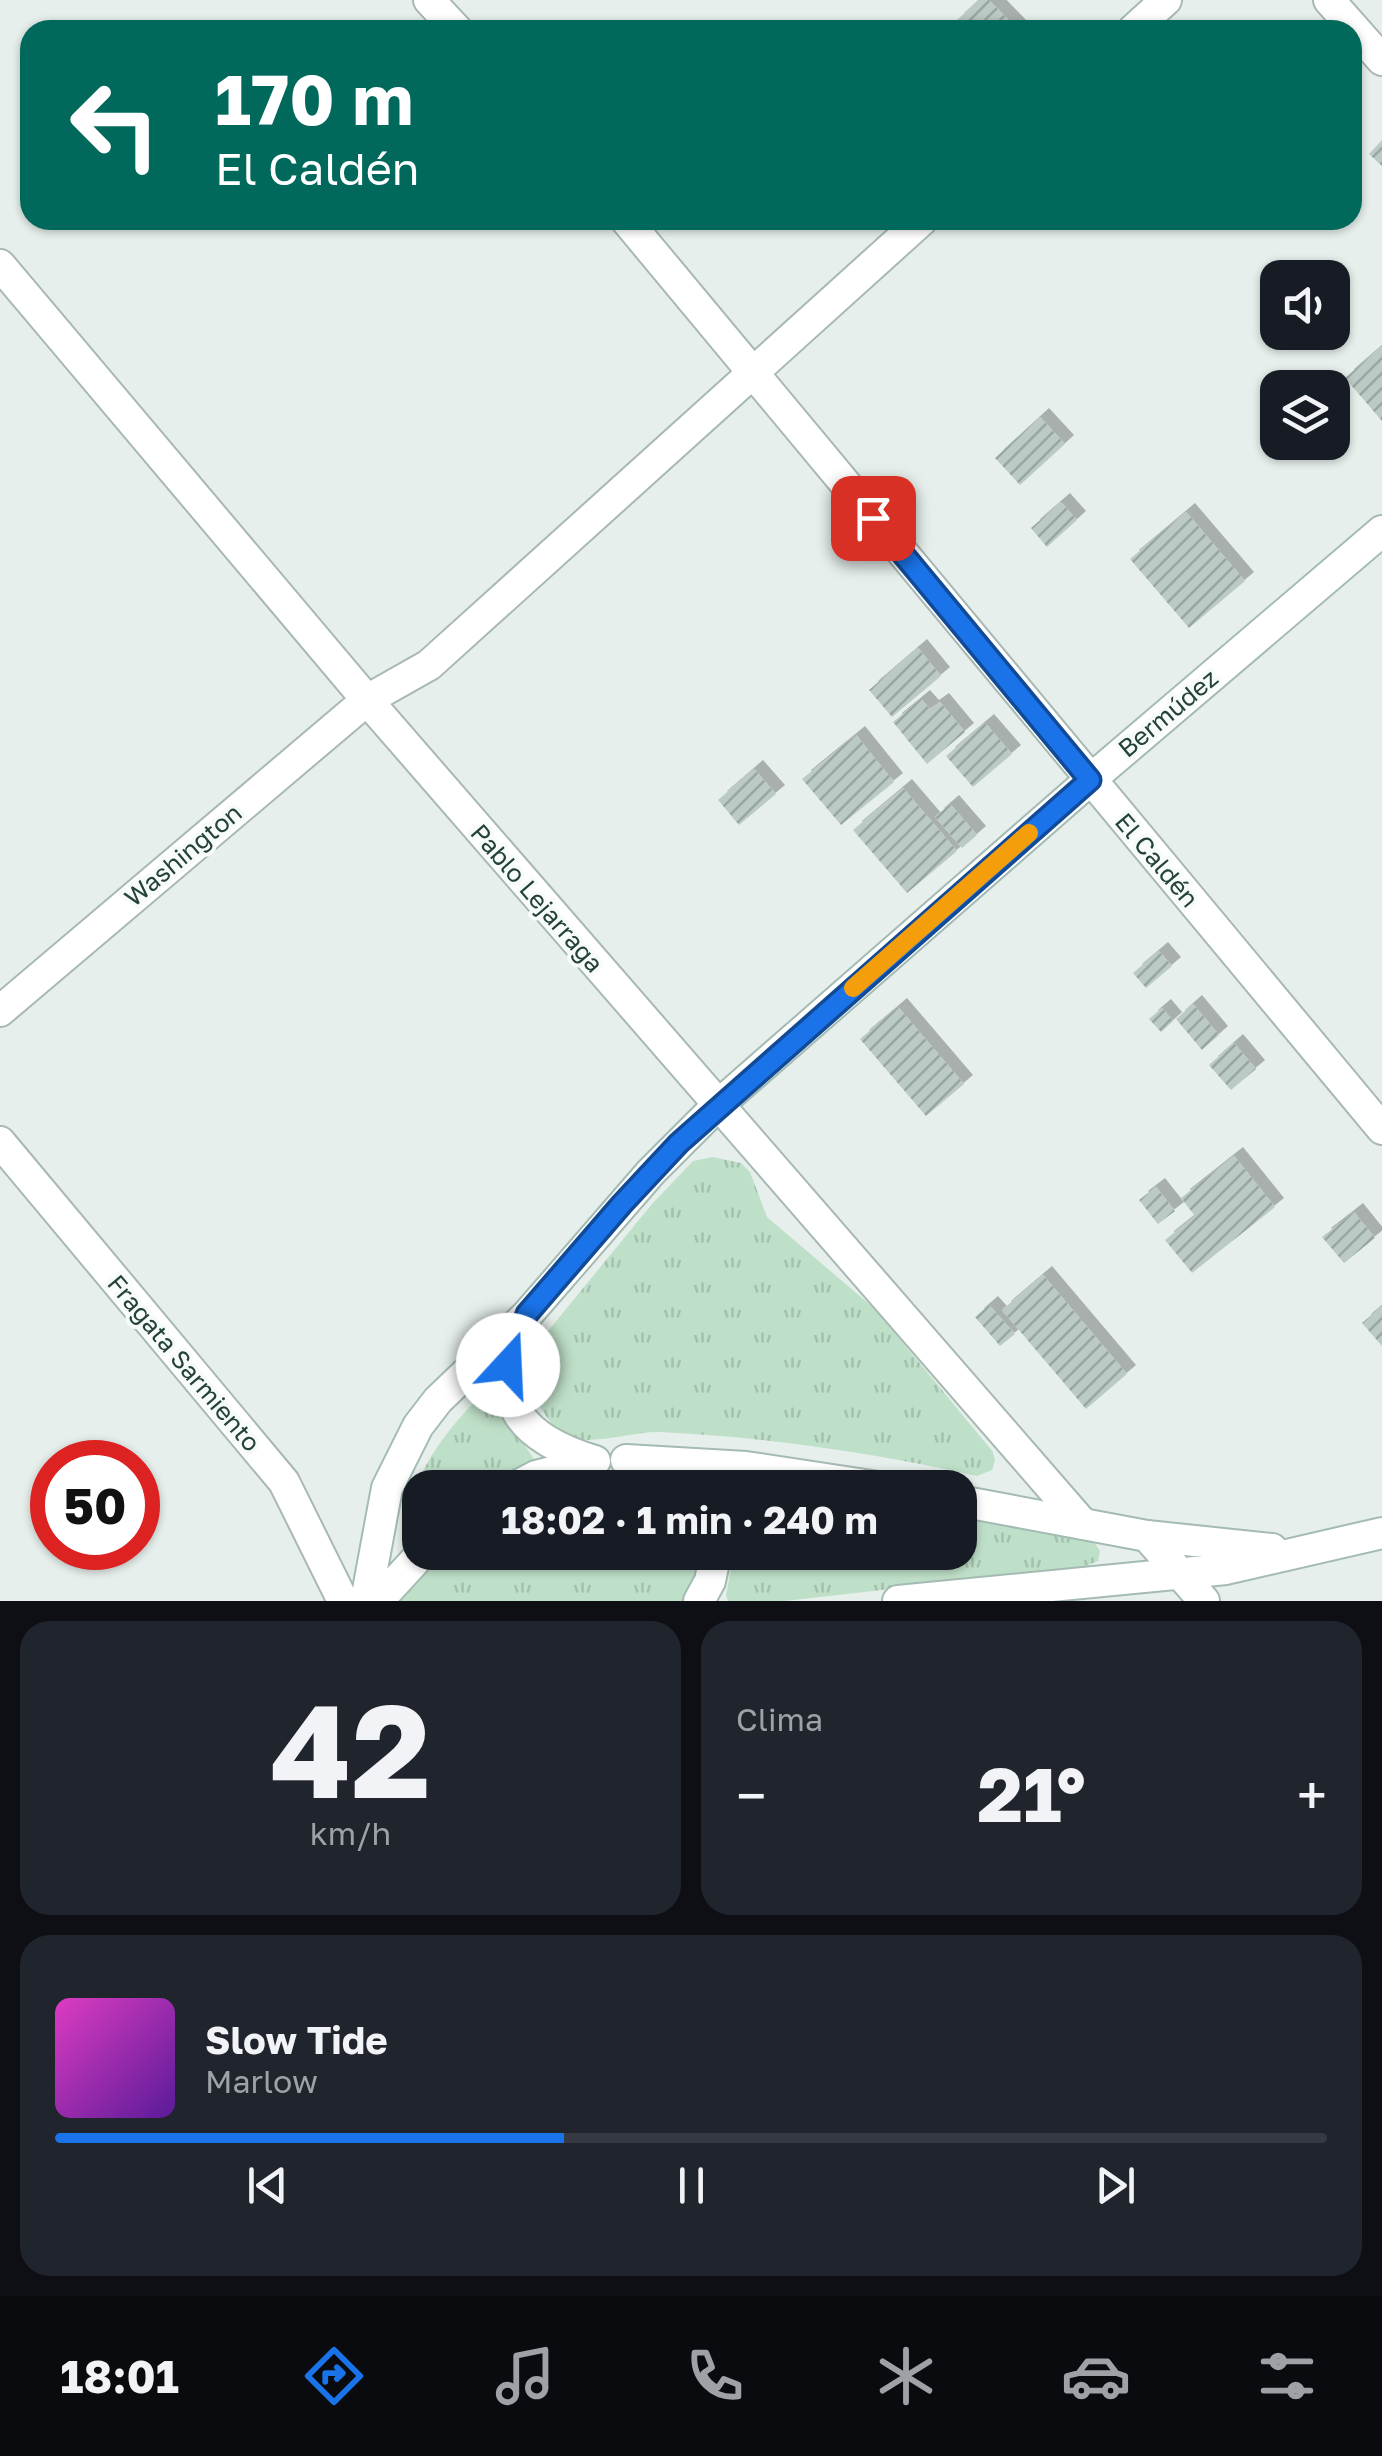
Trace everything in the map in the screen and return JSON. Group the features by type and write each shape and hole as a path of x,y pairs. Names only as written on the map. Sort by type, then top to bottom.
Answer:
{"street":[{"path":"430,0 448,20"},
{"path":"1144,20 1166,0"},
{"path":"1329,0 1347,20"},
{"path":"1362,37 1382,60"},
{"name":"El Caldén","path":"634,230 1382,1129"},
{"name":"Washington","path":"0,1010 367,700 430,665 911,230"},
{"name":"Pablo Lejarraga","path":"0,265 367,700 1083,1524"},
{"name":"Bermúdez","path":"366,1601 387,1488 400,1455 438,1400 527,1314 622,1204 717,1106 1382,531"},
{"name":"Fragata Sarmiento","path":"0,1142 284,1482 343,1601"},
{"name":"Bermúdez","path":"527,1314 508,1365 514,1409 526,1428 545,1442 594,1461"},
{"path":"626,1460 657,1470"},
{"path":"556,1470 594,1461 626,1460 771,1470"},
{"path":"977,1504 1147,1536 1259,1549 1320,1548"},
{"path":"898,1601 961,1598 1261,1564 1382,1533"},
{"path":"1147,1536 1204,1601"},
{"path":"378,1601 406,1570"},
{"path":"699,1601 712,1570"}],"green space":[{"path":"713,1157 741,1163 750,1172 767,1217 875,1309 993,1452 992,1470 977,1476 977,1470 948,1470 820,1447 700,1434 650,1432 579,1439 560,1431 551,1422 533,1389 530,1353 652,1204 693,1161"},
{"path":"496,1382 509,1422 534,1459 513,1470 424,1470 462,1416"},
{"path":"977,1517 1083,1537 1094,1542 1100,1551 1098,1561 1083,1567 785,1601 728,1601 731,1570 977,1570"},
{"path":"429,1570 699,1570 687,1601 399,1601"}],"building":[{"path":"979,0 989,0 1008,20 957,20"},
{"path":"1382,140 1382,166 1369,154"},
{"path":"1382,346 1382,421 1350,384 1350,374"},
{"path":"1040,417 1065,444 1020,485 995,458"},
{"path":"1061,502 1077,520 1047,547 1031,528"},
{"path":"1186,512 1245,581 1189,628 1130,559"},
{"path":"918,648 941,676 892,717 869,690"},
{"path":"921,699 930,709 940,702 965,732 927,764 893,722"},
{"path":"985,723 1012,754 973,787 946,756"},
{"path":"856,735 894,782 841,825 802,779"},
{"path":"754,769 776,794 739,825 718,800"},
{"path":"903,788 957,851 907,893 853,830"},
{"path":"950,804 977,835 962,848 935,817"},
{"path":"1159,951 1172,966 1146,988 1133,973"},
{"path":"1193,1004 1219,1035 1202,1050 1176,1019"},
{"path":"898,1007 964,1084 926,1116 860,1039"},
{"path":"1162,1008 1173,1021 1161,1032 1149,1019"},
{"path":"1234,1043 1256,1069 1231,1090 1209,1065"},
{"path":"1234,1156 1275,1207 1192,1273 1165,1240 1195,1216 1181,1198"},
{"path":"1156,1187 1175,1211 1158,1224 1139,1200"},
{"path":"1354,1212 1375,1238 1344,1263 1322,1237"},
{"path":"1043,1275 1127,1374 1086,1409 1002,1310"},
{"path":"989,1305 1015,1334 1000,1346 975,1317"},
{"path":"1382,1306 1382,1346 1362,1323"}],"slow traffic":[{"path":"853,988 1029,833"}],"route":[{"path":"508,1365 527,1314 679,1143 1090,780 873,518"}]}
